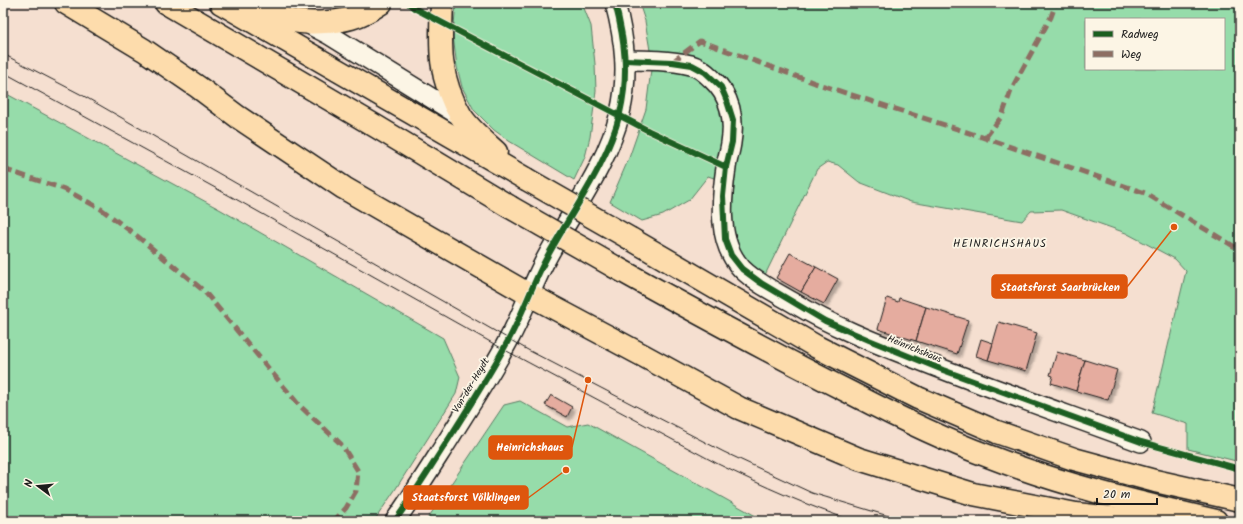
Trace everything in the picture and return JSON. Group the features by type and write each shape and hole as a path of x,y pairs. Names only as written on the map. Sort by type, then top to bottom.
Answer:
{"highway":[{"path":"66,3 144,50 198,87 238,118 344,188 528,294 649,358 738,408 859,459 973,494 1076,514 1139,521"},
{"path":"166,3 364,119 510,207 615,267 801,369 907,421 988,456 1067,484 1149,506 1216,521"},
{"path":"221,3 817,347 918,398 997,432 1074,459 1155,481 1240,500"},
{"path":"249,3 269,14 290,20 305,22 324,22 350,19 377,6"},
{"path":"442,3 440,50 443,72 450,93 462,117 477,135 526,179"}],"street":[{"name":"Von-der-Heydt","path":"395,521 485,381 509,339 528,294 549,252 587,188 607,150 619,115 623,99 625,80 622,30 615,3"},
{"path":"305,22 335,38 462,117"},
{"name":"Heinrichshaus","path":"625,60 672,62 692,66 705,72 721,87 728,100 733,120 732,142 726,167 723,196 725,239 731,255 742,269 760,283 814,315 869,340 943,370 1141,442"}],"green space":[{"path":"295,3 334,3 303,6"},
{"path":"456,3 582,3 591,26 596,91 590,137 585,157 574,180 509,141 494,130 474,110 462,87 457,67 453,36"},
{"path":"639,3 1240,3 1240,462 1188,449 1188,424 1152,413 1186,271 1175,259 1126,233 1061,210 1031,211 1022,221 911,202 859,182 838,165 827,162 817,169 765,275 744,261 737,248 734,239 732,221 734,185 708,176 689,200 663,215 642,221 610,202 629,158 646,109 652,62 645,21"},
{"path":"3,92 221,210 443,338 460,377 456,394 374,521 3,521"},
{"path":"520,401 567,427 588,423 754,515 774,521 426,521 504,405"}],"building":[{"path":"790,253 816,267 801,292 776,278"},
{"path":"816,267 838,279 824,304 801,292"},
{"path":"887,298 898,302 899,298 926,307 916,341 878,329"},
{"path":"926,307 968,320 957,354 916,341"},
{"path":"999,322 1037,333 1026,371 988,360"},
{"path":"981,339 993,343 988,360 976,356"},
{"path":"1057,352 1085,360 1076,391 1051,383 1053,376 1050,375"},
{"path":"1085,360 1117,370 1108,400 1076,391"},
{"path":"551,395 572,407 567,417 545,405"}],"tram line":[{"path":"3,54 82,95 528,350 724,452 812,493 905,521"},
{"path":"3,72 241,202 503,349 718,464 785,495 854,521"}],"marked path":[{"path":"985,138 1002,116 1012,88 1051,17 1056,3"},
{"path":"672,62 700,41 815,83 985,138 1145,193 1240,250"},
{"path":"3,169 64,189 101,209 137,236 204,291 299,405 342,445 358,471 356,491 346,508 334,521"}],"cycle path":[{"path":"408,3 414,8 649,131 726,167"},
{"path":"395,521 450,437 495,364 514,329 546,259 588,188 606,152 620,113 623,99 625,72 623,44 615,3"},
{"path":"625,60 672,62 692,65 705,72 721,87 733,120 732,142 726,167 723,196 725,239 731,255 742,269 761,283 825,321 943,370 1141,442 1240,469"}],"place":[{"name":"Staatsforst Saarbrücken","path":"1174,227"},
{"name":"Heinrichshaus","path":"588,380"},
{"name":"Staatsforst Völklingen","path":"566,470"}],"district":[{"name":"HEINRICHSHAUS","path":"1000,243"}]}
